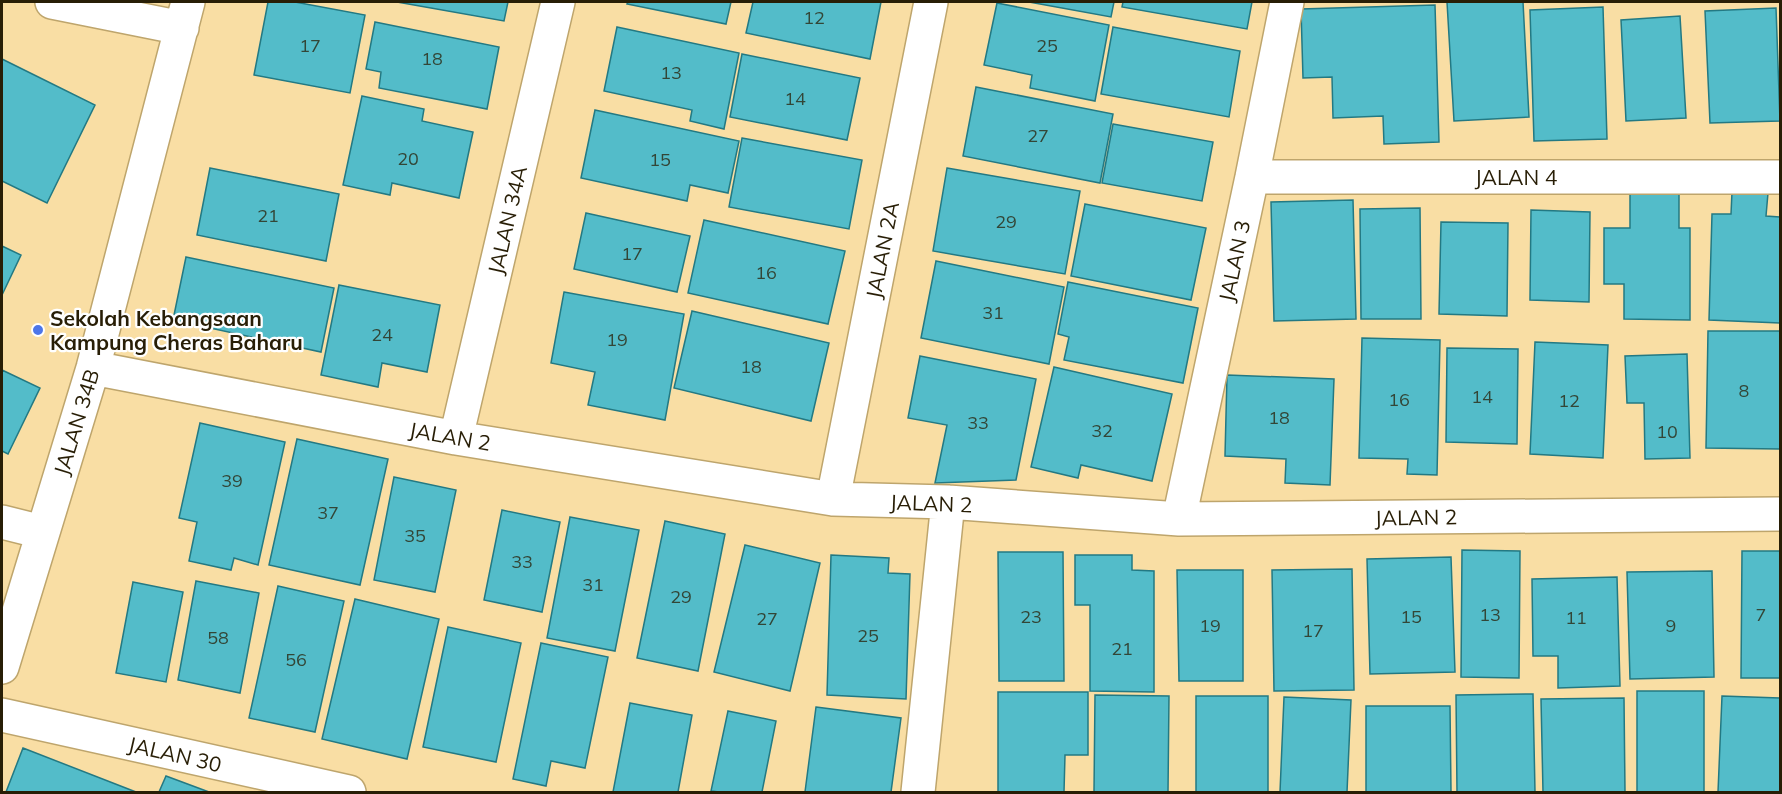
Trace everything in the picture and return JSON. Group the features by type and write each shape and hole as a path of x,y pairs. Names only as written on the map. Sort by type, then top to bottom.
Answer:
{"street":[{"path":"52,2 185,15"},
{"name":"JALAN 34A","path":"456,438 558,2"},
{"name":"JALAN 2A","path":"833,499 931,2"},
{"name":"JALAN 3","path":"1179,519 1287,2"},
{"name":"JALAN 34B","path":"2,667 93,368 185,15"},
{"name":"JALAN 4","path":"1252,177 1780,177"},
{"name":"JALAN 2","path":"93,368 456,438 833,499 948,502 1179,519 1780,514"},
{"path":"918,792 948,502"},
{"path":"2,522 42,532"},
{"name":"JALAN 30","path":"2,715 341,792"}],"building":[{"path":"268,2 295,2 365,15 350,93 254,75"},
{"path":"397,2 508,2 504,21"},
{"path":"628,2 731,2 726,24 627,4"},
{"path":"753,2 881,2 870,59 746,33"},
{"path":"1029,2 1114,2 1111,17"},
{"path":"1123,2 1252,2 1247,29 1122,7"},
{"path":"1447,2 1523,2 1529,117 1454,121"},
{"path":"997,3 1109,25 1095,101 1030,88 1032,75 984,65"},
{"path":"1435,5 1439,142 1384,144 1383,116 1333,118 1332,77 1303,78 1301,9"},
{"path":"1603,7 1607,139 1534,141 1530,10"},
{"path":"1776,8 1780,121 1710,123 1705,11"},
{"path":"1680,16 1686,118 1626,121 1621,20"},
{"path":"375,22 499,47 487,109 379,88 381,72 366,69"},
{"path":"617,27 739,53 724,129 690,121 692,110 604,91"},
{"path":"1113,27 1240,51 1229,117 1101,94"},
{"path":"742,54 860,78 847,140 730,117"},
{"path":"2,59 95,105 47,203 2,181"},
{"path":"976,87 1113,114 1100,183 963,156"},
{"path":"362,96 424,109 422,121 473,132 459,198 392,183 390,195 343,185"},
{"path":"595,110 739,141 728,193 690,185 687,201 581,178"},
{"path":"1113,124 1213,142 1202,201 1102,183"},
{"path":"742,138 862,160 849,229 729,207"},
{"path":"210,168 339,194 326,261 197,235"},
{"path":"947,168 1080,191 1065,274 933,251"},
{"path":"1630,192 1679,192 1679,228 1690,228 1690,320 1624,319 1624,284 1604,284 1604,228 1630,228"},
{"path":"1732,192 1768,193 1766,216 1780,217 1780,323 1709,320 1712,214 1731,214"},
{"path":"1353,200 1356,319 1274,321 1271,202"},
{"path":"1085,204 1206,228 1191,300 1071,276"},
{"path":"1420,208 1421,319 1361,319 1360,209"},
{"path":"1531,210 1590,212 1589,302 1530,300"},
{"path":"586,213 690,236 677,292 574,269"},
{"path":"704,220 845,251 828,324 688,293"},
{"path":"1441,222 1508,223 1507,316 1439,314"},
{"path":"2,246 21,255 2,295"},
{"path":"186,257 334,288 321,352 173,320"},
{"path":"936,261 1064,287 1049,364 921,338"},
{"path":"1068,282 1198,308 1183,383 1064,360 1069,337 1058,334"},
{"path":"339,285 440,305 427,372 382,363 378,387 321,375"},
{"path":"564,292 684,314 665,420 588,405 595,372 551,363"},
{"path":"692,311 829,343 811,421 674,388"},
{"path":"1708,331 1780,331 1780,449 1706,448"},
{"path":"1362,338 1440,340 1437,475 1407,474 1408,459 1359,458"},
{"path":"1535,342 1608,345 1603,458 1530,454"},
{"path":"1447,348 1518,349 1517,444 1446,442"},
{"path":"1687,354 1690,458 1645,459 1644,403 1627,403 1625,356"},
{"path":"920,356 1036,379 1016,480 935,483 947,425 908,418"},
{"path":"1054,367 1172,394 1152,481 1081,465 1078,478 1031,467"},
{"path":"2,370 40,388 8,454 2,451"},
{"path":"1227,375 1334,379 1330,485 1285,483 1286,459 1225,456"},
{"path":"200,423 285,442 258,565 234,558 231,570 189,561 197,522 179,518"},
{"path":"297,439 388,459 360,585 269,565"},
{"path":"394,477 456,490 435,592 374,580"},
{"path":"502,510 560,522 542,612 484,600"},
{"path":"570,517 639,530 615,651 547,638"},
{"path":"665,521 725,534 698,671 637,658"},
{"path":"745,545 820,563 790,691 714,672"},
{"path":"1462,550 1520,551 1519,678 1461,677"},
{"path":"1742,551 1780,551 1780,678 1741,678"},
{"path":"998,552 1063,552 1064,681 999,681"},
{"path":"831,555 889,558 888,573 910,574 906,699 827,695"},
{"path":"1075,555 1132,555 1132,570 1154,571 1154,692 1090,691 1090,605 1075,605"},
{"path":"1451,557 1455,672 1370,674 1367,559"},
{"path":"1352,569 1354,690 1274,691 1272,570"},
{"path":"1177,570 1243,570 1243,681 1179,681"},
{"path":"1712,571 1714,677 1630,679 1627,572"},
{"path":"1617,577 1620,686 1558,688 1558,656 1533,656 1532,579"},
{"path":"196,581 259,593 240,693 178,680"},
{"path":"133,582 183,592 166,682 116,673"},
{"path":"278,586 344,601 315,732 249,718"},
{"path":"355,599 439,619 407,759 322,739"},
{"path":"448,627 521,643 496,762 423,747"},
{"path":"541,643 608,657 585,768 551,761 546,786 513,779"},
{"path":"1637,691 1704,691 1704,792 1637,792"},
{"path":"998,692 1088,692 1088,755 1065,755 1064,792 998,792"},
{"path":"1533,694 1535,792 1457,792 1456,695"},
{"path":"1095,695 1169,696 1168,792 1094,792"},
{"path":"1196,696 1268,696 1268,792 1196,792"},
{"path":"1722,696 1780,698 1780,792 1718,792"},
{"path":"1284,697 1351,700 1347,792 1280,792"},
{"path":"1624,698 1625,792 1543,792 1541,699"},
{"path":"630,703 692,715 678,792 613,792"},
{"path":"1366,706 1450,706 1451,792 1366,792"},
{"path":"816,707 901,718 891,792 805,792"},
{"path":"728,711 776,721 762,792 711,791"},
{"path":"23,748 136,792 6,792"},
{"path":"166,776 209,792 159,792"}],"place":[{"name":"Sekolah Kebangsaan Kampung Cheras Baharu","path":"38,330"}]}
